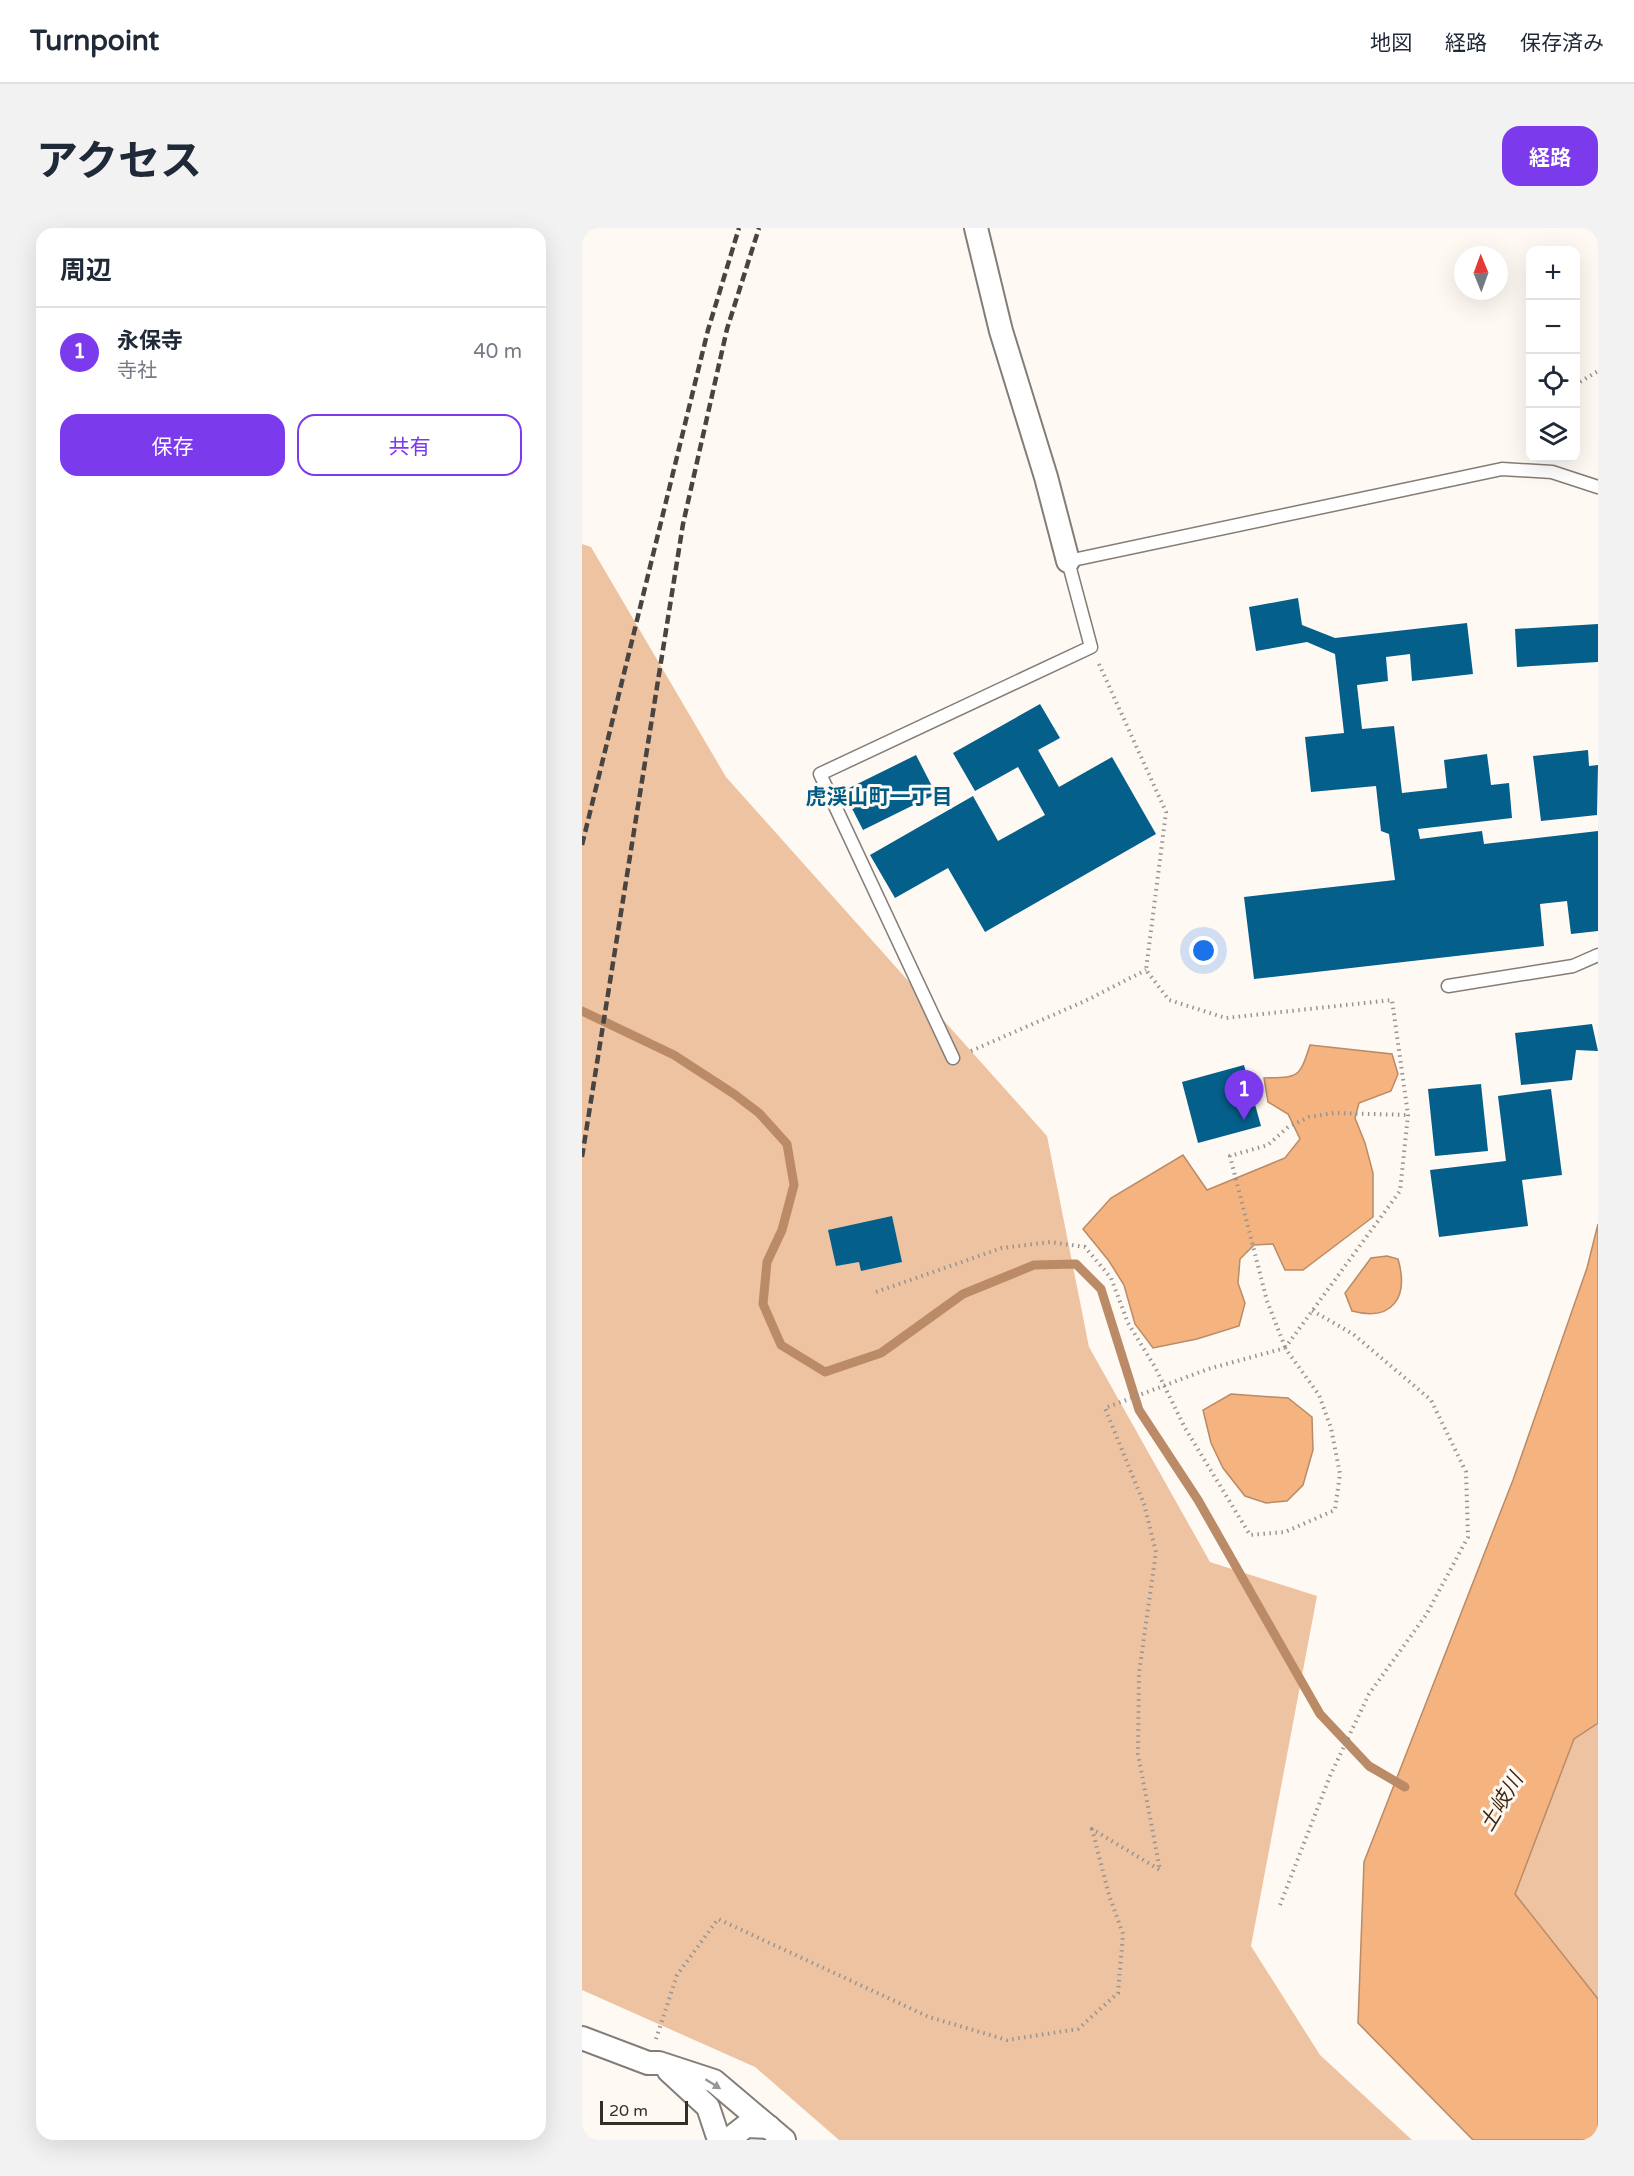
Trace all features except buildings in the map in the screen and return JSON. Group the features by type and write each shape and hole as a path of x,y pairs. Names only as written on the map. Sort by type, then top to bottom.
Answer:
{"street":[{"path":"976,228 1001,331 1046,477 1068,561"},
{"path":"582,2038 714,2081 776,2134"},
{"path":"653,2063 684,2083 708,2107 719,2140"},
{"path":"729,2140 746,2126 776,2134"}],"lane":[{"path":"953,1058 819,774 1091,647 1068,561 1502,469 1552,472 1598,487"},
{"path":"1448,986 1573,966 1598,955"}],"path":[{"path":"1580,382 1598,371"},
{"path":"653,2063 677,1975 718,1919 929,2017 1007,2040 1078,2029 1118,1992 1123,1934 1109,1895 1092,1829 1160,1870 1137,1754 1139,1673 1156,1552 1144,1504 1105,1408 1208,1369 1286,1348 1311,1310 1400,1191 1408,1115 1392,1000 1226,1018 1169,1000 1146,970 1166,812 1091,647"},
{"path":"953,1058 1085,1001 1146,970"},
{"path":"873,1293 1002,1248 1050,1242 1085,1247 1111,1278 1128,1323 1185,1428 1250,1535 1285,1532 1335,1510 1340,1474 1331,1428 1319,1395 1286,1348 1267,1300 1230,1156 1268,1145 1288,1127 1309,1117 1334,1113 1408,1115"},
{"path":"1280,1905 1330,1776 1369,1694 1426,1616 1468,1537 1466,1472 1431,1400 1353,1334 1311,1310"}],"shaded area":[{"path":"582,544 591,547 726,777 1047,1136 1089,1347 1210,1562 1317,1596 1251,1946 1320,2055 1412,2140 839,2140 755,2067 582,1990"},
{"path":"1598,1723 1598,1999 1515,1894 1574,1739"}],"water":[{"path":"1310,1045 1392,1054 1398,1074 1391,1091 1359,1103 1355,1118 1373,1173 1373,1217 1303,1270 1285,1270 1273,1244 1254,1245 1240,1259 1238,1283 1245,1303 1239,1326 1197,1339 1153,1348 1135,1324 1124,1285 1109,1261 1083,1229 1111,1198 1183,1155 1207,1190 1285,1158 1300,1139 1288,1114 1268,1102 1264,1078 1296,1074 1303,1064"},
{"name":"土岐川","path":"1598,1224 1598,1723 1574,1739 1515,1894 1598,1999 1598,2140 1473,2140 1358,2023 1364,1862 1513,1480 1587,1268"},
{"path":"1387,1256 1398,1259 1401,1273 1399,1295 1394,1303 1378,1313 1352,1311 1345,1293 1371,1258"},
{"path":"1231,1394 1288,1398 1312,1417 1313,1450 1303,1485 1287,1501 1266,1503 1245,1496 1223,1468 1211,1443 1203,1410"}],"waterway":[{"path":"582,1011 674,1055 759,1113 787,1144 794,1185 782,1230 767,1262 763,1304 781,1345 825,1372 881,1353 963,1294 1034,1265 1076,1264 1101,1289 1139,1410 1198,1500 1320,1714 1369,1766 1405,1787"}],"railway":[{"path":"582,845 708,330 739,228"},
{"path":"582,1157 683,524 727,329 759,228"}],"place":[{"name":"永保寺","path":"1244,1120"}],"district":[{"name":"虎渓山町一丁目","path":"879,797"}]}
